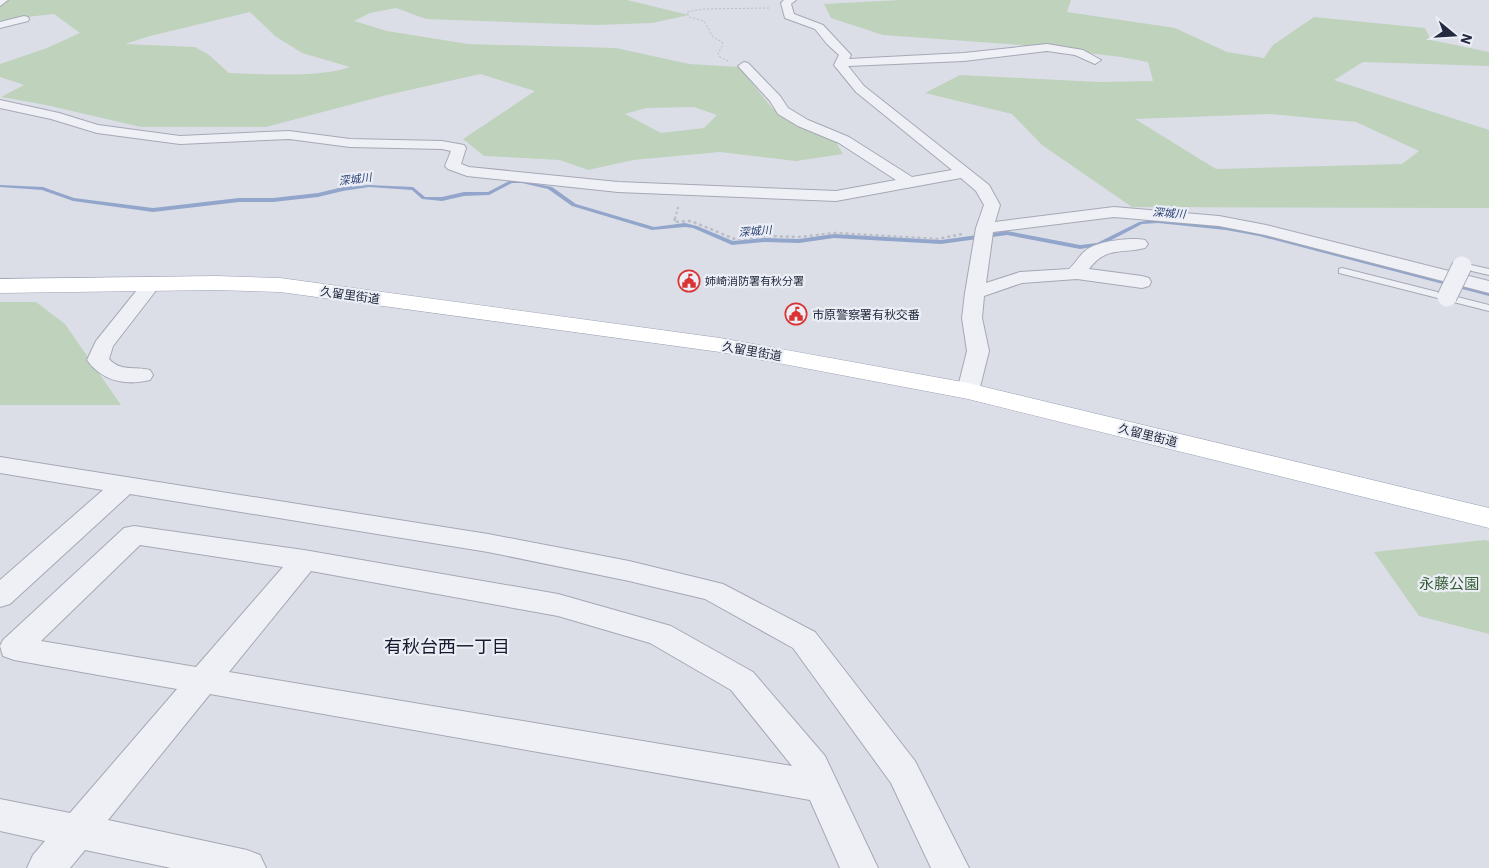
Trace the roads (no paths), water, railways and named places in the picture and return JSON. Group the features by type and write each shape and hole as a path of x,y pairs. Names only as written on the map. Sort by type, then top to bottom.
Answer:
{"main road":[{"name":"久留里街道","path":"0,286 238,283 280,285 720,345 968,391 1489,518"}],"street":[{"path":"0,3 4,0"},
{"path":"789,4 788,16 819,28 831,42 840,48 844,55 840,65 860,88 983,188 992,205 974,293 972,318 978,351 968,391"},
{"path":"0,25 24,18"},
{"path":"841,63 965,57 1023,48 1050,47 1075,50 1095,60"},
{"path":"744,66 775,99 783,112 803,123 844,140 910,183"},
{"path":"0,104 54,116 97,130 180,140 289,135 350,143 442,145 459,148 453,166 467,171 575,183 682,190 836,196 963,172"},
{"path":"986,228 1114,212 1219,221 1266,230 1489,287"},
{"path":"1076,273 1082,269 1085,261 1094,252 1139,244"},
{"path":"1447,296 1462,266"},
{"path":"974,293 1020,278 1076,273 1142,282"},
{"path":"142,375 123,376 104,370 98,360 103,346 152,284"},
{"path":"0,466 488,542 629,571 712,591 804,640 903,772 950,868"},
{"path":"0,596 124,485"},
{"path":"822,787 14,648 134,534 304,560 558,605 660,634 742,681 813,767 859,868"},
{"path":"46,868 304,560"},
{"path":"0,815 247,868"}],"lane":[{"path":"1462,266 1489,272"},
{"path":"1342,271 1489,308"}],"waterway":[{"name":"深城川","path":"0,186 43,189 73,199 153,210 239,200 273,200 318,195 343,189 369,186 413,189 424,198 442,199 464,194 489,193 511,182 522,182 550,188 574,205 654,229 685,225 695,227 732,243 765,240 799,241 834,236 941,242 1007,233 1080,247 1098,245 1141,223 1158,221 1226,228 1259,234 1489,294"}],"place":[{"name":"姉崎消防署有秋分署","path":"689,281"},
{"name":"市原警察署有秋交番","path":"796,314"}],"district":[{"name":"有秋台西一丁目","path":"447,646"}],"park label":[{"name":"永藤公園","path":"1449,583"}]}
